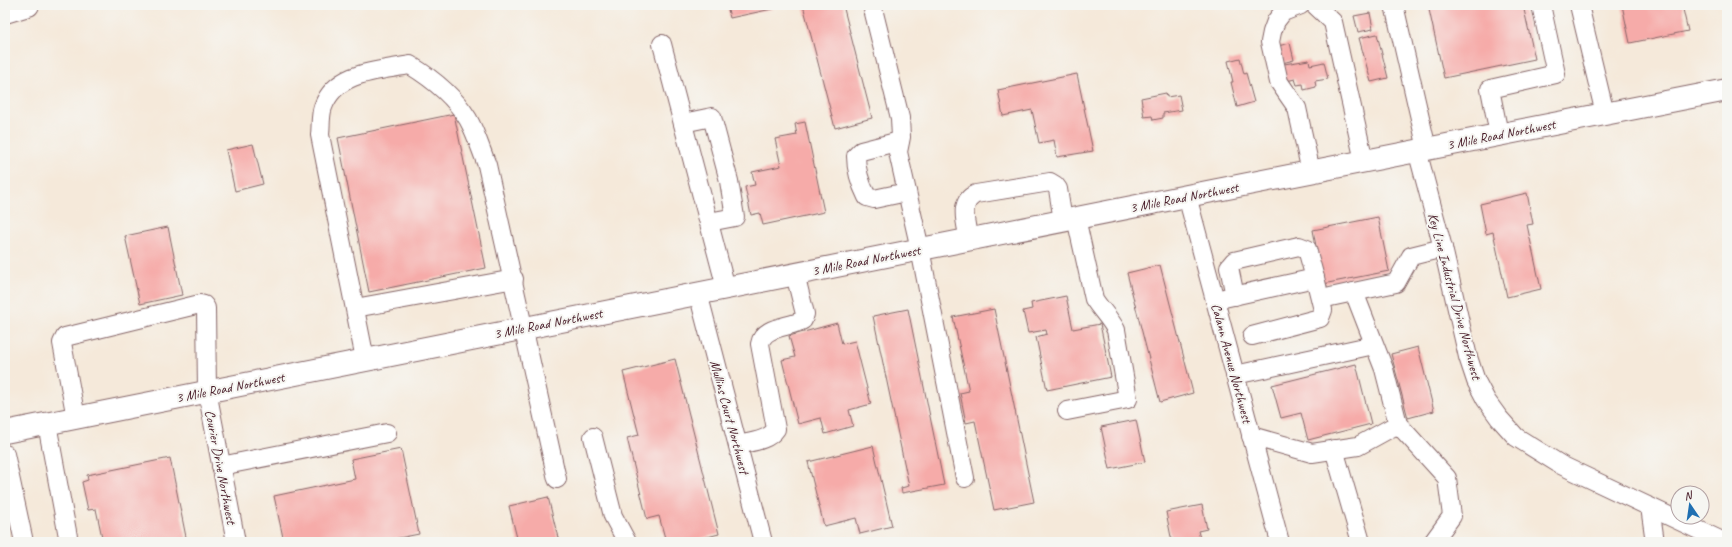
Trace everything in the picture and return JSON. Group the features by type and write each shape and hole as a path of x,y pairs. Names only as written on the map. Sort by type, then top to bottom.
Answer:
{"main road":[{"path":"5,12 28,5"},
{"name":"3 Mile Road Northwest","path":"5,432 365,359 1727,90"}],"street":[{"path":"872,5 900,118 900,141 898,152 920,249 965,478"},
{"path":"1301,5 1284,12 1280,16 1272,32 1270,42 1279,82 1298,108 1311,172"},
{"path":"1315,5 1332,22 1364,161"},
{"name":"Key Line Industrial Drive Northwest","path":"1394,5 1422,150 1468,357 1476,381 1486,400 1499,418 1516,437 1561,465 1724,542"},
{"path":"1499,134 1490,89 1556,74 1541,5"},
{"path":"1579,5 1605,114"},
{"path":"662,44 726,288"},
{"path":"365,359 320,135 323,108 334,88 351,76 410,65 430,77 446,92 467,119 487,165 525,328 557,479"},
{"path":"683,123 712,116 729,181 735,217 709,222"},
{"path":"900,141 861,151 856,156 856,162 867,197 874,199 907,192"},
{"path":"969,240 964,207 970,196 1050,182 1058,189 1070,219 1094,299 1101,311 1112,321 1116,330 1128,399 1067,411"},
{"name":"Calann Avenue Northwest","path":"1187,196 1278,536"},
{"path":"1235,296 1229,267 1234,260 1299,246 1307,250 1321,299 1323,310 1320,318 1252,336"},
{"path":"1321,299 1396,283 1411,256 1443,248"},
{"path":"738,446 766,438 776,429 760,344 761,338 766,333 803,320 805,314 795,274"},
{"path":"1215,300 1315,278"},
{"path":"355,308 514,279"},
{"path":"1354,292 1384,369 1398,424 1447,478 1452,516 1433,542"},
{"name":"Mullins Court Northwest","path":"698,293 763,542"},
{"name":"Courier Drive Northwest","path":"76,418 62,343 65,337 200,304 204,305 206,308 207,392 236,542"},
{"path":"1235,375 1374,345"},
{"path":"47,424 69,542"},
{"path":"1251,436 1312,453 1358,446 1398,424"},
{"path":"221,466 387,433"},
{"path":"593,437 613,516 627,542"},
{"path":"1334,449 1361,542"},
{"path":"5,454 8,480 24,542"},
{"path":"1650,507 1655,542"}],"building":[{"path":"727,5 774,6 771,6 772,9 730,18"},
{"path":"803,5 843,5 872,118 835,128"},
{"path":"1428,5 1523,5 1535,59 1444,78"},
{"path":"1622,5 1682,5 1688,31 1630,43"},
{"path":"1370,13 1373,29 1358,32 1354,16"},
{"path":"1377,34 1388,78 1371,82 1359,38"},
{"path":"1290,43 1294,60 1278,64 1274,47"},
{"path":"1240,58 1254,102 1237,107 1228,61"},
{"path":"1309,60 1310,65 1324,62 1328,79 1315,81 1316,87 1304,90 1303,84 1297,85 1295,79 1282,82 1278,65"},
{"path":"1077,74 1093,151 1057,157 1054,140 1039,143 1032,110 1003,116 998,90"},
{"path":"1166,93 1167,97 1179,95 1182,110 1163,113 1163,118 1153,120 1152,116 1144,117 1141,98"},
{"path":"454,114 486,268 369,292 338,138"},
{"path":"805,122 824,212 763,225 760,213 751,215 745,187 755,185 752,172 781,166 775,139 797,135 795,124"},
{"path":"253,144 263,184 235,191 226,150"},
{"path":"1527,193 1533,224 1527,225 1541,289 1507,297 1493,232 1486,234 1480,204"},
{"path":"1378,217 1389,271 1323,284 1313,230"},
{"path":"168,227 182,295 140,304 125,236"},
{"path":"1160,265 1193,393 1160,402 1127,273"},
{"path":"1066,296 1073,329 1100,324 1111,377 1047,390 1036,337 1047,334 1046,330 1028,333 1023,311 1032,309 1031,303"},
{"path":"908,309 944,485 902,493 901,488 909,486 873,316"},
{"path":"994,309 1034,502 994,510 975,421 966,423 960,393 969,391 953,317"},
{"path":"837,323 842,344 855,341 871,404 849,410 853,426 825,434 821,418 798,424 782,360 795,357 789,336"},
{"path":"1418,347 1434,411 1408,418 1391,354"},
{"path":"675,359 719,534 688,542 666,542 659,516 647,519 627,438 639,435 623,372"},
{"path":"1356,364 1371,424 1308,440 1301,413 1281,418 1272,385"},
{"path":"1136,420 1145,462 1110,469 1101,427"},
{"path":"873,446 892,526 860,534 856,518 824,526 808,462"},
{"path":"401,449 419,534 379,542 284,542 274,496 355,479 351,459"},
{"path":"170,458 187,542 103,542 96,509 88,510 82,482 88,480 87,475"},
{"path":"548,497 559,542 518,542 509,506"},
{"path":"1202,505 1207,529 1198,531 1201,542 1172,542 1166,512"}]}
